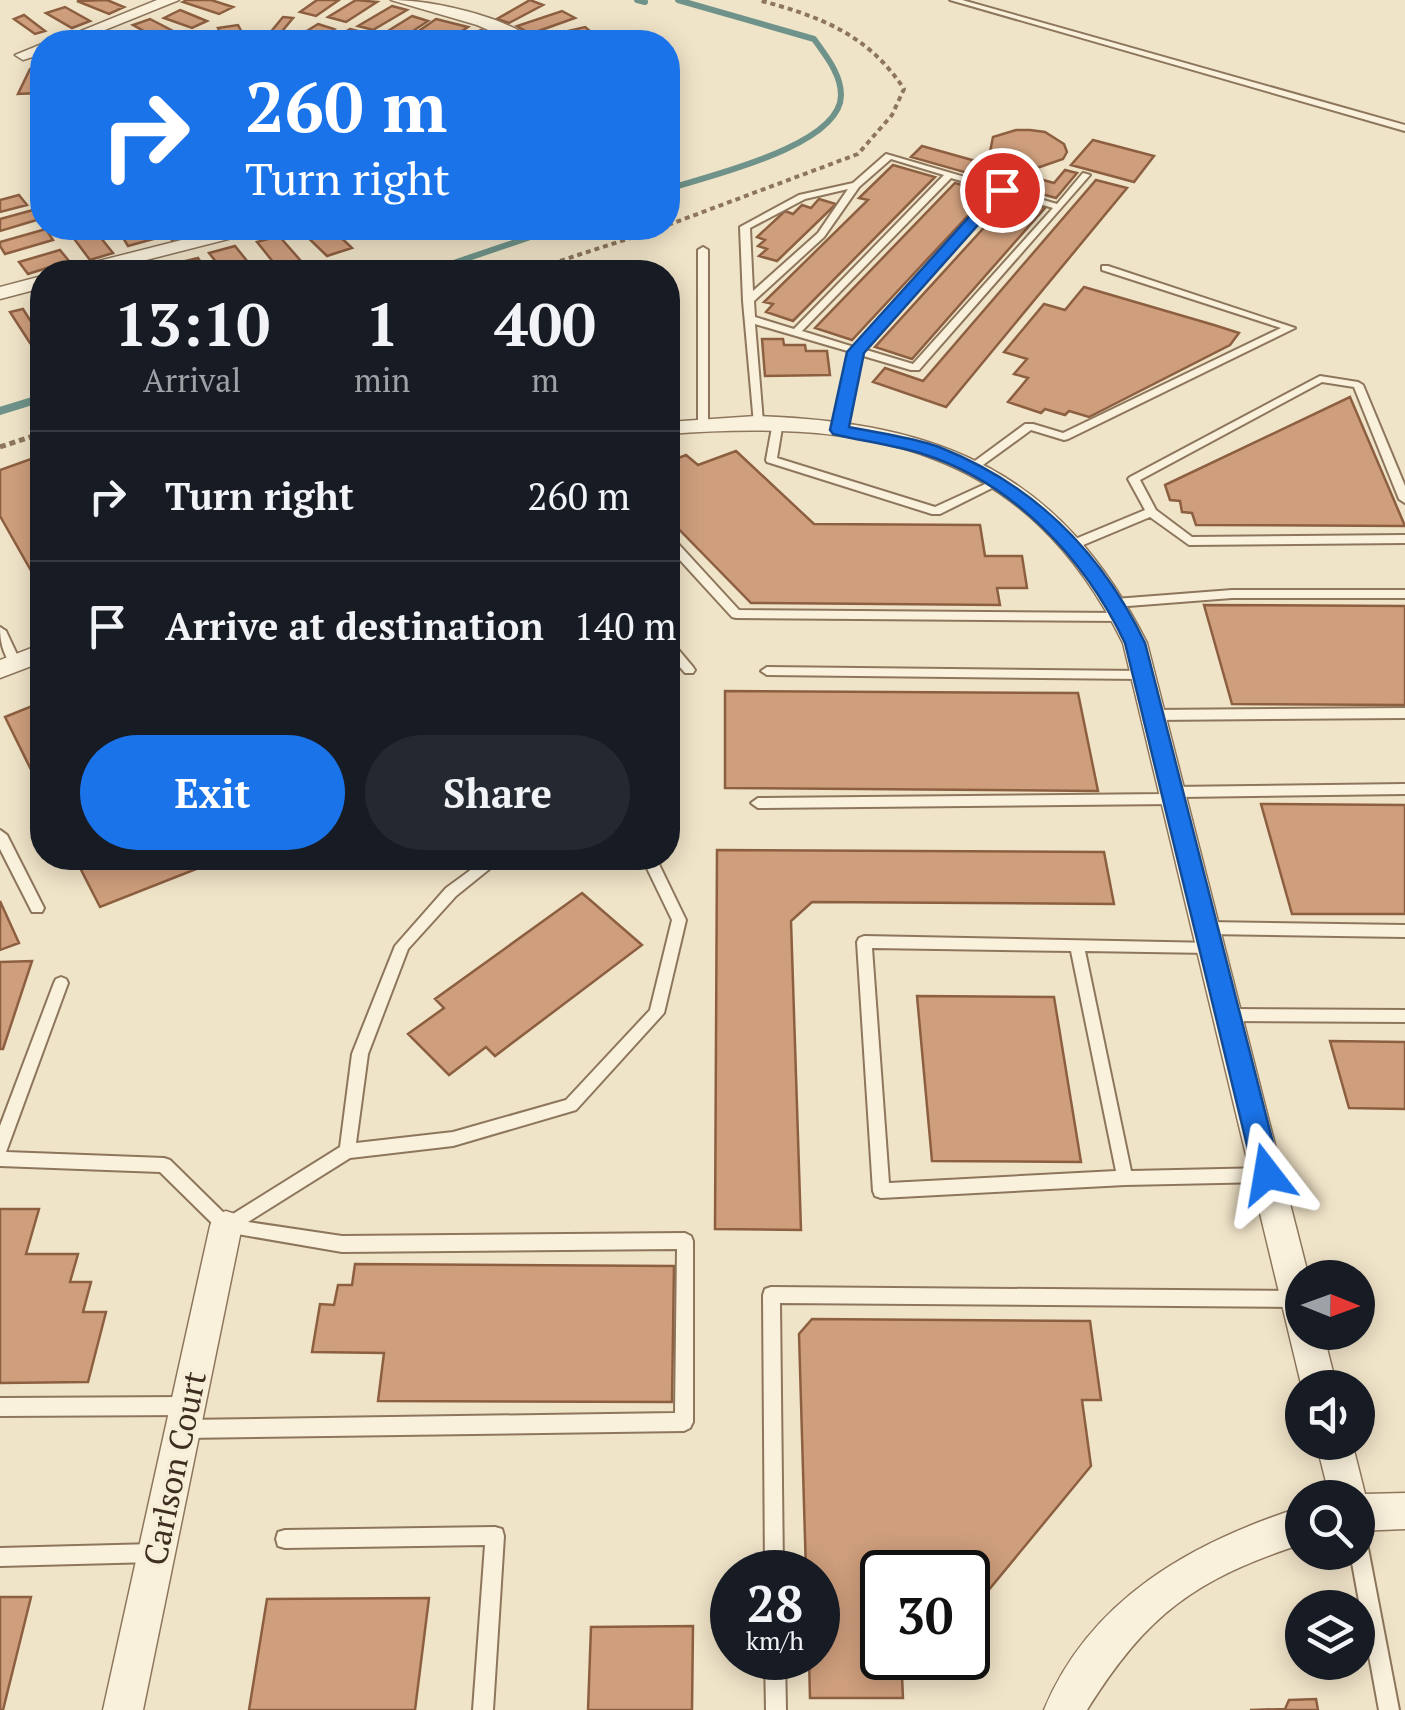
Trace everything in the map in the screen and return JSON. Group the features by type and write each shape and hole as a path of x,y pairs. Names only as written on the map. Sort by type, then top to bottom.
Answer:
{"street":[{"path":"93,30 171,0"},
{"path":"400,0 501,30"},
{"path":"23,55 30,53"},
{"path":"124,260 202,240"},
{"path":"0,293 30,285"},
{"path":"680,427 768,422 839,430 931,450 998,482 1042,514 1072,544 1119,610 1135,643 1288,1260"},
{"name":"Carlson Court","path":"124,1710 226,1226"},
{"path":"1375,1512 1405,1511"},
{"path":"1064,1710 1131,1616 1197,1570 1285,1531"}],"lane":[{"path":"954,0 1405,128"},
{"path":"748,300 821,235 856,184 890,156 1059,207"},
{"path":"795,333 950,174"},
{"path":"750,319 915,368 1086,174"},
{"path":"856,184 802,197 746,228 750,319 771,460 936,512 998,482"},
{"path":"839,430 856,352 1002,190"},
{"path":"703,250 703,424"},
{"path":"972,468 1029,426 1064,437 1290,328 1105,268"},
{"path":"1405,499 1358,385 1320,379 1134,479 1150,512 1190,541 1405,539"},
{"path":"1072,544 1150,512"},
{"path":"680,553 736,614 1119,610 1232,594 1405,594"},
{"path":"0,631 7,666"},
{"path":"680,660 689,670"},
{"path":"766,671 1142,675"},
{"path":"1152,715 1405,713"},
{"path":"758,803 1405,789"},
{"path":"0,835 37,908"},
{"path":"347,1151 360,1054 402,946 451,892 480,870"},
{"path":"226,1226 347,1151 453,1139 571,1104 657,1013 679,920 656,870"},
{"path":"1267,1174 881,1191 864,942 1076,945 1405,931"},
{"path":"1076,945 1125,1178"},
{"path":"0,1147 62,983"},
{"path":"1228,1015 1405,1016"},
{"path":"0,1160 164,1164 226,1226 342,1244 685,1241 684,1422 185,1417 0,1407"},
{"path":"774,1550 772,1295 1285,1308"},
{"path":"285,1539 496,1536 483,1710"},
{"path":"0,1557 156,1552"},
{"path":"1363,1570 1389,1710"},
{"path":"775,1680 776,1710"}],"path":[{"path":"680,220 858,154 892,115 904,89 889,61 866,42 811,13 758,0"},
{"path":"562,260 622,240"},
{"path":"0,447 30,437"}],"building":[{"path":"107,0 124,7 109,14 77,1"},
{"path":"211,0 233,7 219,14 183,2"},
{"path":"317,0 339,0 316,16 300,12"},
{"path":"356,0 377,2 346,22 328,17"},
{"path":"530,0 543,5 509,23 497,19"},
{"path":"392,6 407,10 373,30 358,26"},
{"path":"65,7 90,21 72,28 46,13"},
{"path":"180,10 207,21 192,28 164,18"},
{"path":"562,11 575,18 541,30 517,26"},
{"path":"24,15 44,30 30,30 14,19"},
{"path":"412,16 428,21 414,30 389,30"},
{"path":"283,17 293,18 283,30 272,30"},
{"path":"150,19 171,30 142,30 133,25"},
{"path":"436,19 468,27 463,30 420,30"},
{"path":"318,24 334,29 332,30 308,30"},
{"path":"238,25 241,30 219,30"},
{"path":"30,69 30,93 18,94"},
{"path":"1030,130 1045,132 1064,144 1067,152 1063,159 1040,167 1025,167 1010,164 990,152 993,137"},
{"path":"1093,140 1154,156 1134,182 1071,165"},
{"path":"922,146 1054,183 1065,170 1077,173 1056,198 911,157"},
{"path":"893,165 935,177 793,321 766,312 773,304 764,302 868,200 859,198"},
{"path":"1096,180 1127,188 946,407 873,382 885,368 923,381"},
{"path":"955,183 989,193 852,340 815,328"},
{"path":"19,195 27,205 0,212 0,200"},
{"path":"1011,198 1045,208 912,359 875,347"},
{"path":"819,199 836,204 777,261 759,256 767,249 758,246 765,240 757,237 785,211 793,214 802,205 811,208"},
{"path":"30,211 30,222 0,231 0,219"},
{"path":"30,234 30,240 53,240 5,254 0,242"},
{"path":"75,240 103,240 113,253 90,260"},
{"path":"124,240 150,240 128,246"},
{"path":"283,240 300,260 272,260 257,242"},
{"path":"310,240 344,240 352,248 327,256"},
{"path":"235,246 246,260 215,260 209,253"},
{"path":"60,250 68,260 30,260 28,274 19,262"},
{"path":"1084,287 1239,333 1230,345 1089,417 1045,409 1041,413 1008,402 1028,378 1014,374 1027,359 1004,352 1044,304 1065,310"},
{"path":"23,309 30,320 30,343 10,312"},
{"path":"762,339 805,345 806,351 827,351 830,375 765,376"},
{"path":"1350,397 1405,526 1196,525 1192,513 1182,512 1180,501 1170,500 1165,485"},
{"path":"736,451 814,524 980,525 985,556 1022,556 1027,588 997,588 1000,605 751,603 680,530 680,457 686,455 698,465"},
{"path":"30,459 30,569 0,516 0,470"},
{"path":"1204,605 1405,606 1405,705 1232,704"},
{"path":"725,691 1078,693 1098,791 725,788"},
{"path":"30,707 30,768 5,717"},
{"path":"1261,804 1405,805 1405,914 1292,914"},
{"path":"717,850 1104,852 1114,904 812,902 791,921 801,1230 715,1229"},
{"path":"81,870 194,870 100,907"},
{"path":"582,893 642,945 495,1056 486,1047 449,1075 408,1034 444,1008 435,999"},
{"path":"0,901 19,943 0,950"},
{"path":"32,961 3,1049 0,1049 0,962"},
{"path":"917,996 1054,997 1081,1162 932,1161"},
{"path":"1330,1041 1405,1042 1405,1109 1349,1108"},
{"path":"0,1209 39,1209 26,1254 78,1254 70,1282 91,1282 83,1312 106,1312 88,1382 0,1383"},
{"path":"355,1264 674,1266 672,1402 378,1401 384,1353 312,1352 320,1304 334,1305 338,1285 352,1285"},
{"path":"812,1319 1090,1321 1101,1400 1082,1400 1091,1466 990,1588 990,1550 860,1550 860,1680 902,1680 903,1698 810,1698 810,1680 840,1680 840,1550 805,1550 799,1334"},
{"path":"0,1597 31,1597 3,1710 0,1710"},
{"path":"429,1598 415,1710 249,1710 267,1599"},
{"path":"693,1626 692,1710 588,1710 591,1627"},
{"path":"1316,1699 1318,1710 1250,1710 1285,1709 1289,1700"}],"waterway":[{"path":"637,0 645,2"},
{"path":"678,0 814,39 836,73 841,95 835,113 797,144 680,185"},
{"path":"462,260 522,240"},
{"path":"0,411 30,402"}],"route":[{"path":"1002,190 856,352 839,430 931,450 1012,490 1072,544 1118,607 1135,643 1267,1174"}]}
